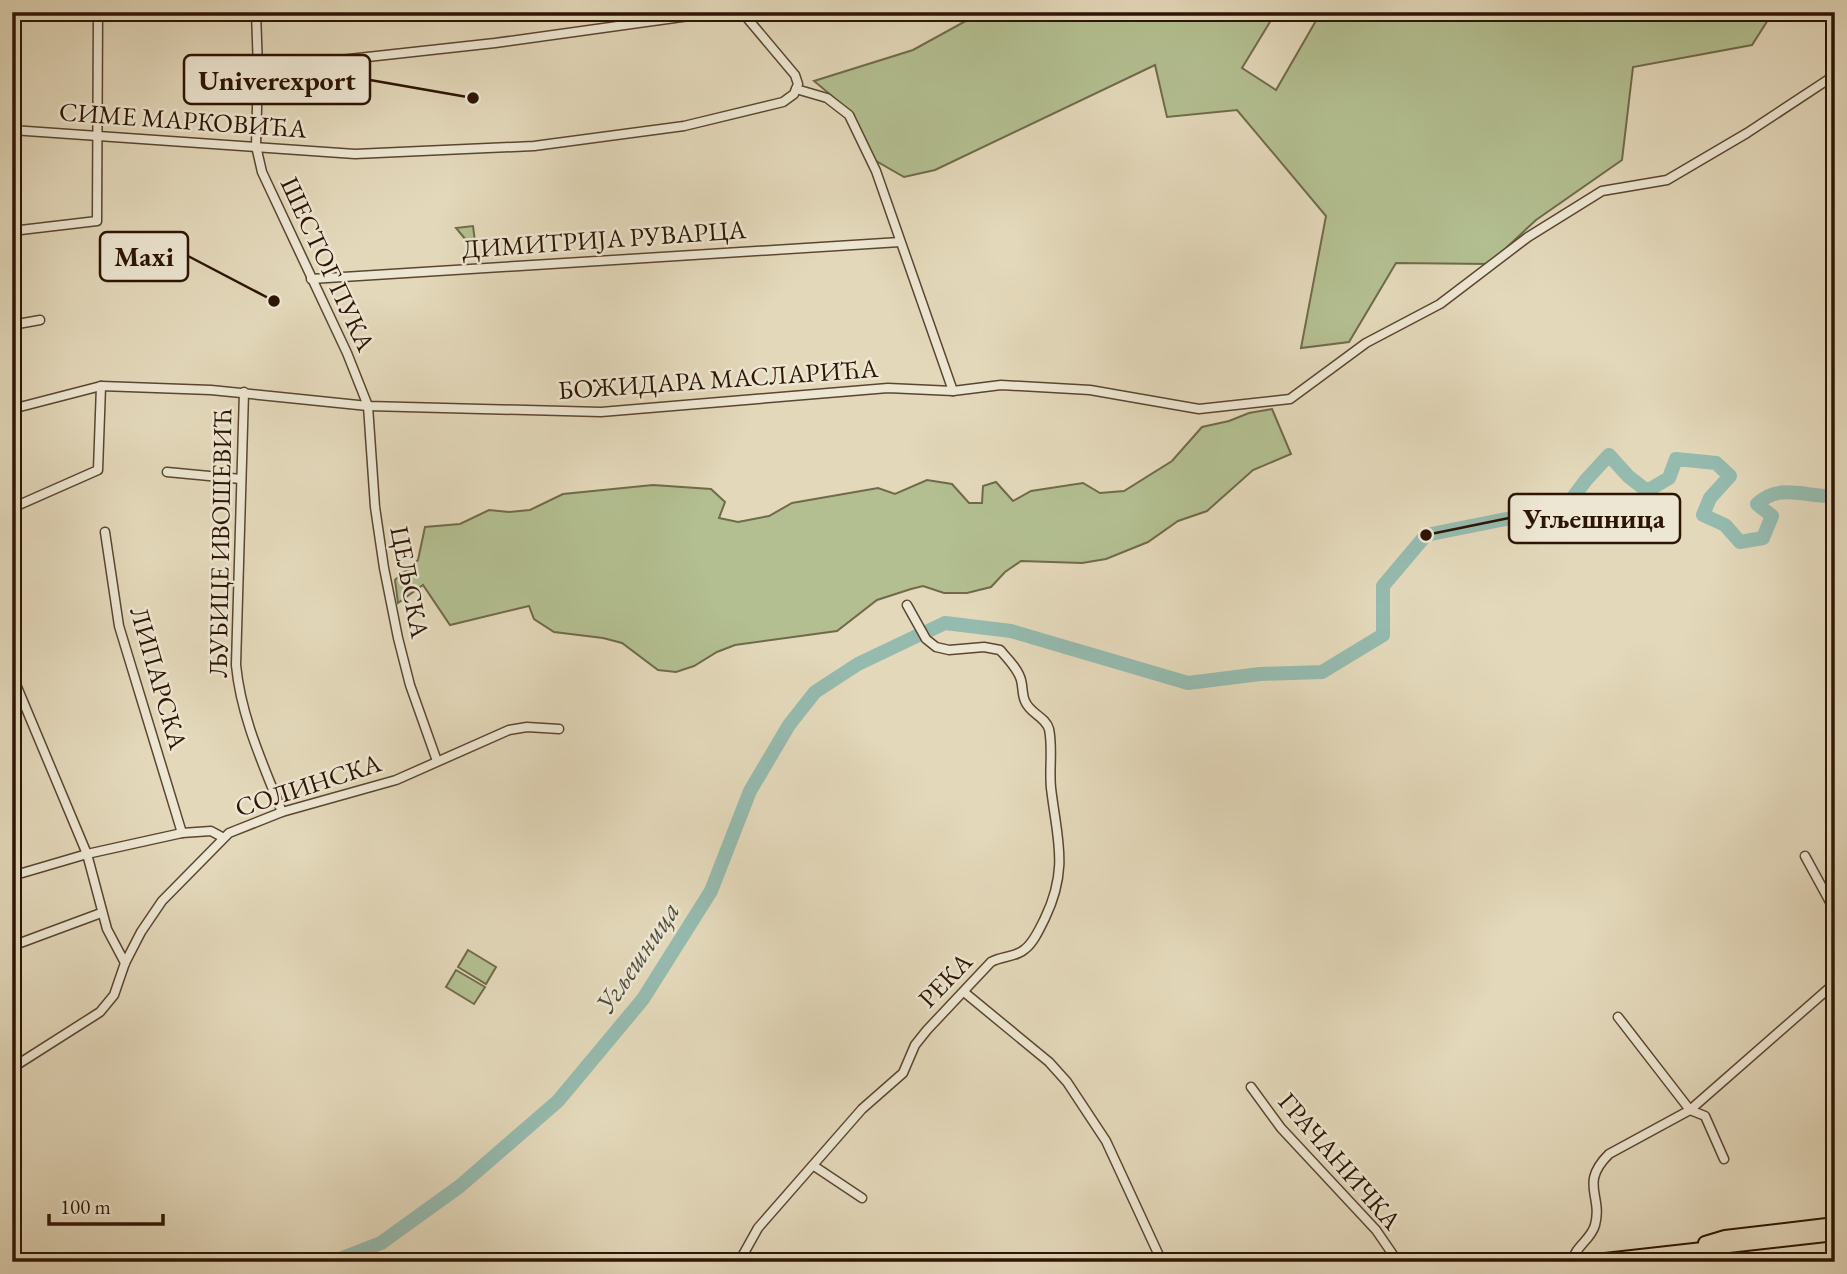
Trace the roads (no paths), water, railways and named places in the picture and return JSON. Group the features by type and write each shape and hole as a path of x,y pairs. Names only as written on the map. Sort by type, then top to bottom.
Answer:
{"main road":[{"path":"1681,1250 1725,1237 1835,1224"},
{"path":"1587,1262 1835,1234"}],"street":[{"path":"12,231 97,221 98,12"},
{"name":"ШЕСТОГ ПУКА","path":"256,12 256,146 262,172 347,353 368,406"},
{"path":"258,69 495,43 718,12"},
{"path":"742,12 787,66 797,86 827,98 849,116 876,171 953,391"},
{"name":"БОЖИДАРА МАСЛАРИЋА","path":"12,409 101,386 244,392 368,406 601,412 888,388 953,391 1000,385 1090,390 1199,409 1290,400 1366,343 1440,304 1528,237 1602,191 1667,180 1747,133 1835,75"},
{"name":"СИМЕ МАРКОВИЋА","path":"12,130 355,154 534,146 684,126 783,102 794,94 797,86"},
{"name":"ДИМИТРИЈА РУВАРЦА","path":"311,279 900,242"},
{"path":"12,325 40,320"},
{"path":"12,508 98,470 101,386"},
{"name":"ЉУБИЦЕ ИВОШЕВИЋ","path":"244,392 236,651 238,683 249,730 282,812"},
{"name":"ЦЕЉСКА","path":"368,406 375,507 384,568 410,685 437,761"},
{"path":"167,472 241,479"},
{"name":"ЛИПАРСКА","path":"105,532 119,626 182,833"},
{"name":"РЕКА","path":"738,1262 758,1228 862,1109 903,1073 921,1037 991,962 1025,950 1040,929 1052,902 1061,863 1046,721 1032,712 1025,701 1021,679 1000,650 984,647 949,650 936,646 926,639 907,605"},
{"path":"12,675 87,854 111,942 125,963"},
{"name":"СОЛИНСКА","path":"12,1068 100,1012 114,995 125,963 141,932 162,901 222,837 282,812 396,780 509,730 527,727 559,729"},
{"path":"13,875 87,854 182,833 211,831 222,837"},
{"path":"1805,856 1835,911"},
{"path":"12,946 102,913"},
{"path":"1572,1262 1574,1254 1591,1235 1596,1224 1592,1181 1599,1164 1609,1154 1690,1110 1835,983"},
{"path":"964,992 1049,1062 1068,1082 1106,1141 1162,1262"},
{"path":"1618,1017 1690,1110 1705,1116 1724,1159"},
{"name":"ГРАЧАНИЧКА","path":"1251,1087 1281,1128 1376,1230 1398,1262"},
{"path":"814,1166 862,1198"}],"waterway":[{"name":"Угљешница","path":"924,633 945,623 1011,631 1188,683 1260,674 1322,672 1383,635 1383,586 1426,535 1516,517 1556,520 1609,455 1628,476 1647,491 1669,478 1676,459 1716,463 1730,476 1710,498 1703,515 1725,525 1740,542 1763,538 1772,516 1757,504 1766,497 1784,492 1835,496"},
{"name":"Угљешница","path":"332,1262 381,1243 460,1186 558,1101 643,999 711,891 750,791 789,725 815,692 858,664 921,634"}],"place":[{"name":"Univerexport","path":"473,98"},
{"name":"Maxi","path":"274,301"},
{"name":"Угљешница","path":"1426,535"}]}
